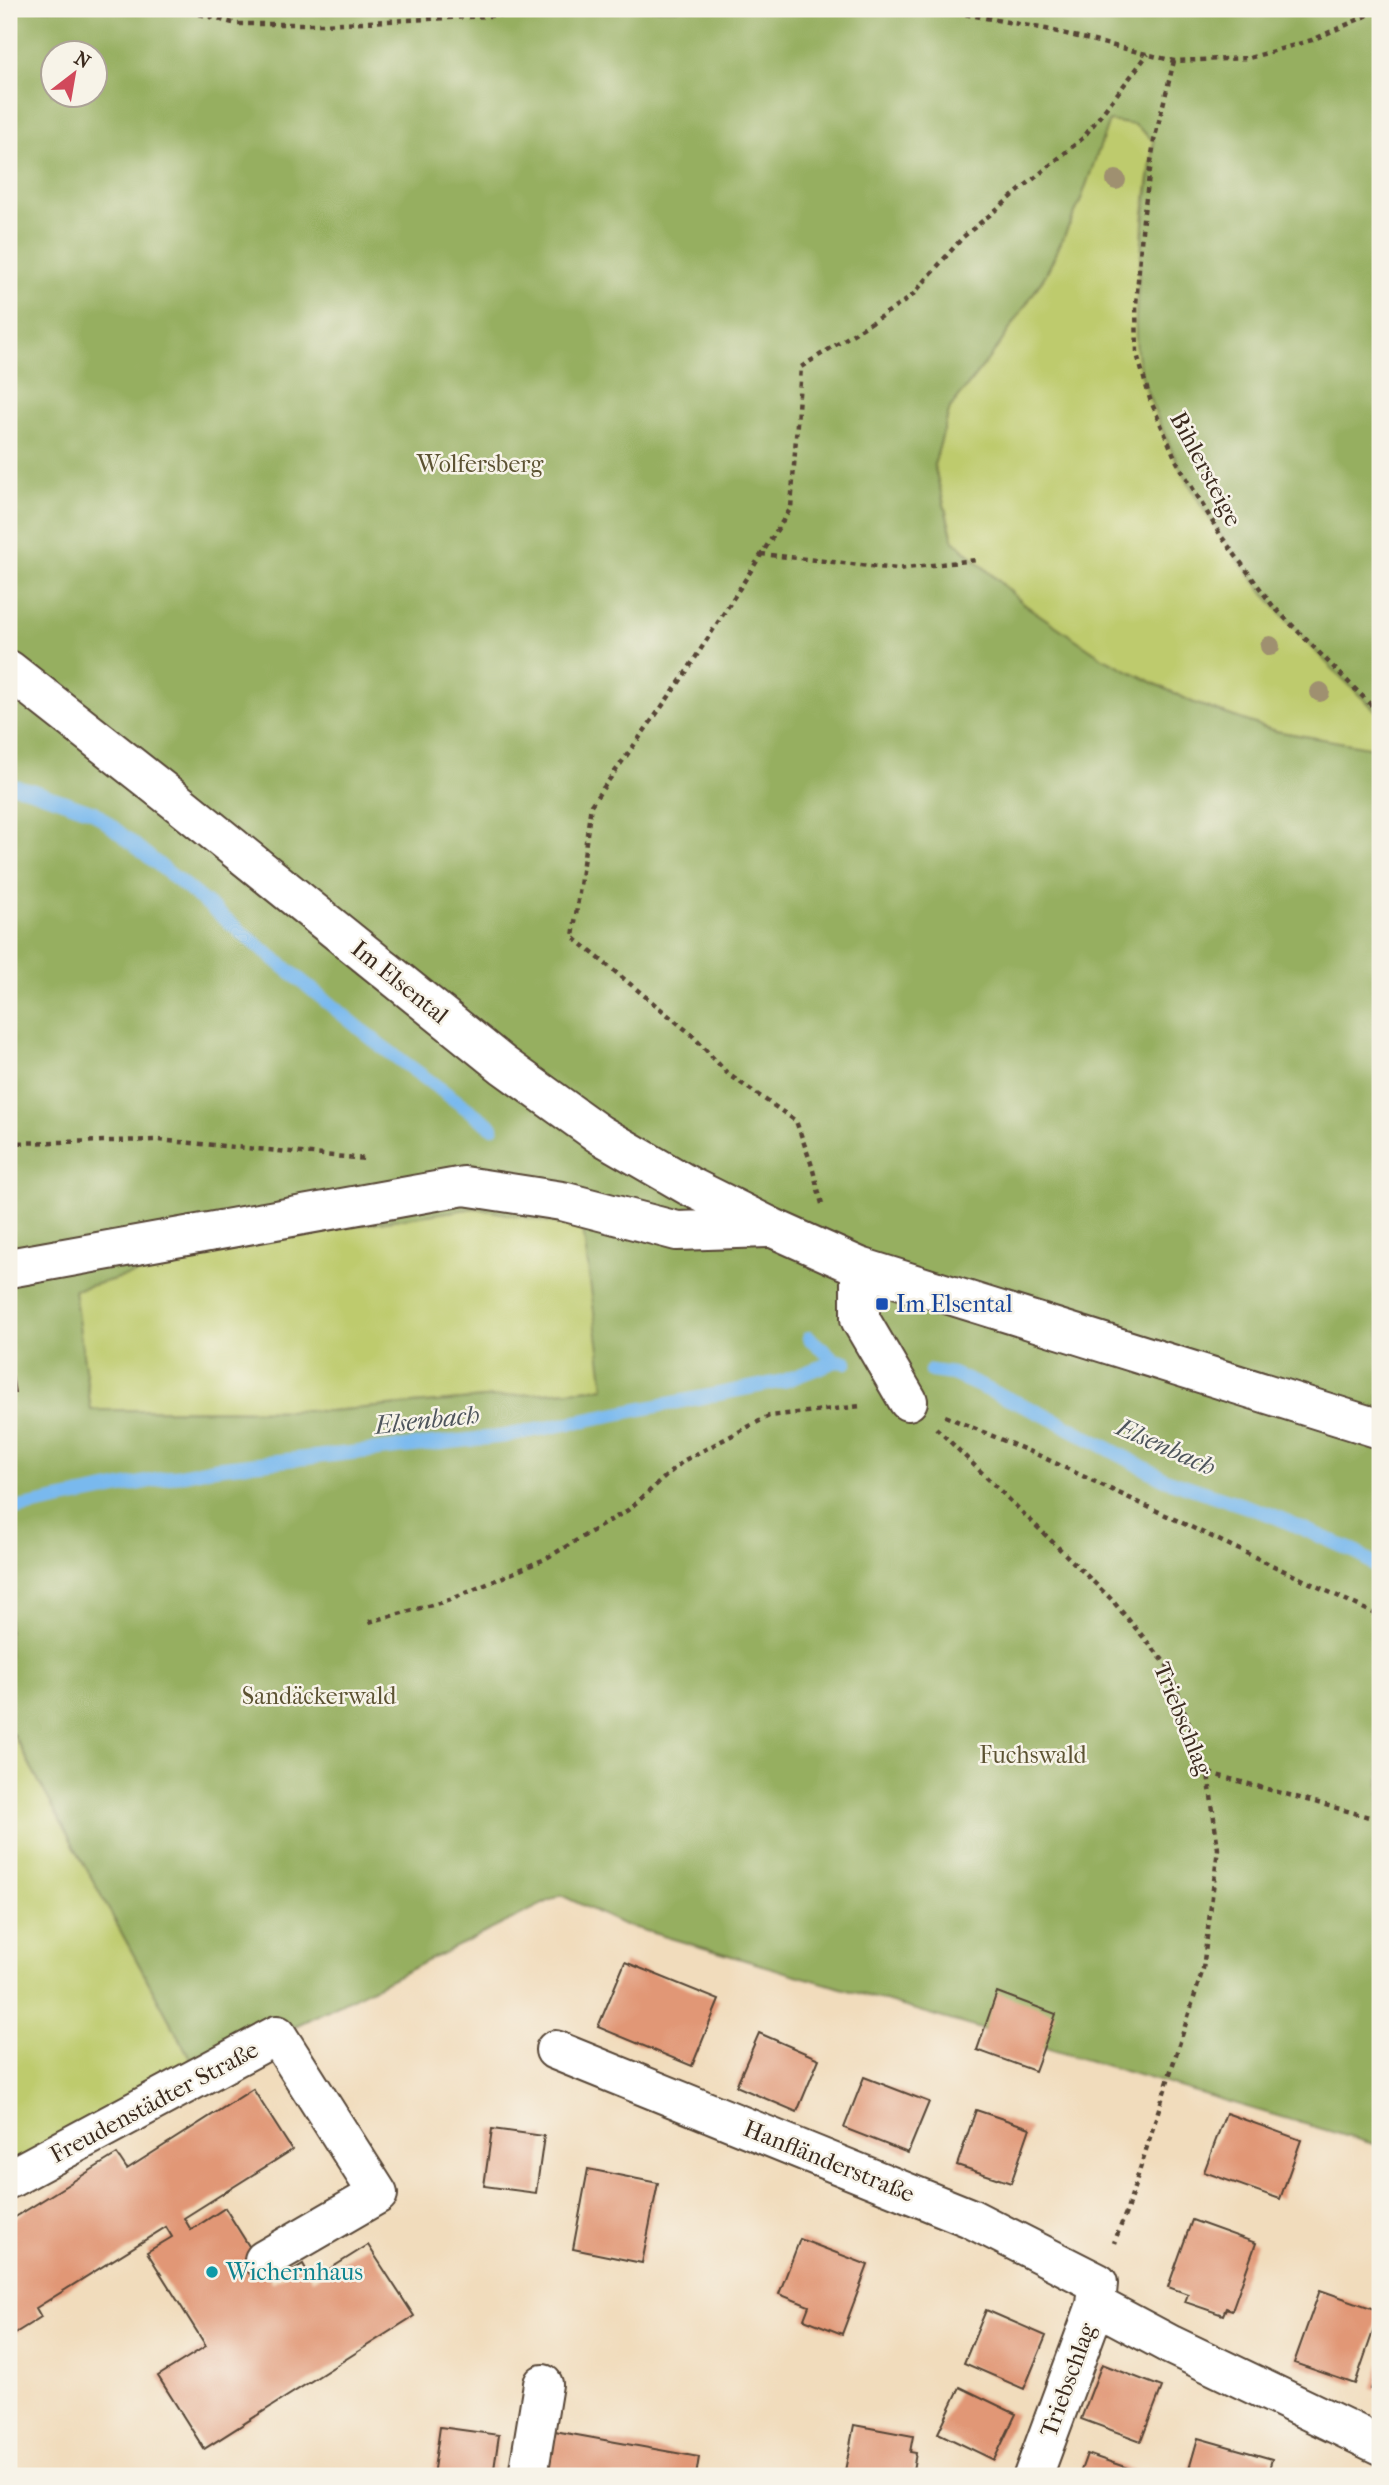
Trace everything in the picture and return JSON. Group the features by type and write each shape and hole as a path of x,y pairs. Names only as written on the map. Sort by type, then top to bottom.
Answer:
{"street":[{"name":"Im Elsental","path":"9,670 503,1065 599,1134 690,1185 773,1228 860,1267 1380,1429"},
{"path":"9,1268 464,1186 562,1201 677,1231 773,1228"},
{"path":"860,1267 860,1319 908,1401"},
{"name":"Freudenstädter Straße","path":"9,2179 277,2035 378,2194 264,2260"},
{"name":"Hanfländerstraße","path":"555,2050 970,2218 1097,2294 1171,2345 1380,2445"},
{"name":"Triebschlag","path":"1032,2476 1097,2294"},
{"path":"528,2476 543,2384"}],"path":[{"path":"180,9 237,24 324,24 635,9"},
{"path":"936,9 1046,29 1174,61 1249,58 1312,40 1380,10"},
{"path":"819,1250 822,1203 796,1121 728,1073 691,1034 573,937 591,805 683,677 791,508 801,367 910,298 963,237 1083,138 1148,54"},
{"name":"Bihlersteige","path":"1174,61 1154,141 1143,219 1136,305 1137,354 1150,399 1175,460 1220,536 1273,606 1380,714"},
{"path":"761,554 897,569 976,560"},
{"path":"9,1143 158,1140 374,1161"},
{"path":"369,1622 450,1600 545,1559 628,1510 682,1461 769,1416 908,1401 1038,1455 1380,1616"},
{"name":"Triebschlag","path":"908,1401 1111,1599 1167,1665 1208,1773 1218,1849 1203,1969 1127,2210"},
{"path":"1208,1773 1380,1820"}],"green space":[{"path":"9,9 1380,9 1380,714 1314,650 1254,581 1202,505 1179,466 1160,424 1141,371 1136,333 1141,257 1154,141 1135,125 1109,121 1080,202 1046,274 1000,344 950,408 934,465 953,540 1025,605 1103,658 1194,703 1275,731 1380,749 1380,2146 622,1924 561,1895 277,2035 201,2078 13,1734 9,1736","holes":["475,1208 583,1228 604,1388 329,1411 91,1410 74,1290 269,1238"]},
{"path":"1109,120 1135,125 1154,141 1143,219 1137,354 1150,399 1176,460 1358,694 1380,714 1380,749 1275,731 1194,703 1103,658 1025,605 953,539 934,465 950,408 1000,344 1046,274 1080,202"},
{"path":"475,1208 583,1228 605,1388 329,1411 91,1410 73,1290 269,1238"},
{"path":"13,1734 201,2078 9,2179 9,1736"}],"building":[{"path":"9,1355 15,1393 9,1393"},
{"path":"625,1962 719,2000 692,2066 598,2027"},
{"path":"997,1992 1056,2014 1035,2071 977,2050"},
{"path":"759,2033 819,2059 797,2112 736,2086"},
{"path":"864,2077 929,2102 908,2153 844,2128"},
{"name":"Wichernhaus","path":"253,2089 292,2150 184,2218 191,2230 225,2208 272,2283 303,2264 312,2280 368,2245 414,2316 204,2449 158,2376 206,2346 147,2252 172,2237 166,2227 36,2308 41,2317 9,2337 9,2221 117,2154 127,2169"},
{"path":"976,2110 1030,2128 1011,2183 957,2165"},
{"path":"1226,2113 1301,2140 1280,2199 1204,2172"},
{"path":"492,2129 544,2136 536,2193 484,2186"},
{"path":"588,2169 658,2183 642,2263 573,2249"},
{"path":"1192,2220 1256,2243 1232,2310 1226,2308 1223,2315 1185,2302 1188,2294 1168,2287"},
{"path":"800,2239 868,2265 842,2334 804,2319 809,2306 779,2294"},
{"path":"1320,2290 1380,2311 1355,2384 1294,2363"},
{"path":"986,2310 1046,2336 1024,2389 964,2363"},
{"path":"1380,2363 1380,2392 1371,2389"},
{"path":"1102,2364 1162,2387 1141,2441 1081,2419"},
{"path":"960,2387 1016,2414 994,2460 938,2433"},
{"path":"854,2425 913,2436 910,2452 916,2453 912,2476 844,2476"},
{"path":"440,2427 499,2435 493,2476 433,2476"},
{"path":"549,2430 699,2457 696,2476 540,2476"},
{"path":"1198,2438 1272,2459 1267,2476 1187,2476"},
{"path":"1087,2454 1151,2476 1079,2476"}],"waterway":[{"path":"9,785 94,812 380,1045 492,1127"},
{"path":"809,1338 836,1361"},
{"name":"Elsenbach","path":"9,1510 214,1468 505,1436 784,1381 836,1361 846,1362"},
{"name":"Elsenbach","path":"931,1371 953,1374 1053,1419 1165,1479 1272,1515 1358,1553 1380,1570"}],"place":[{"name":"Im Elsental","path":"882,1304"},
{"name":"Wichernhaus","path":"212,2272"}],"park label":[{"name":"Wolfersberg","path":"480,464"},
{"name":"Sandäckerwald","path":"319,1696"},
{"name":"Fuchswald","path":"1033,1755"}]}
